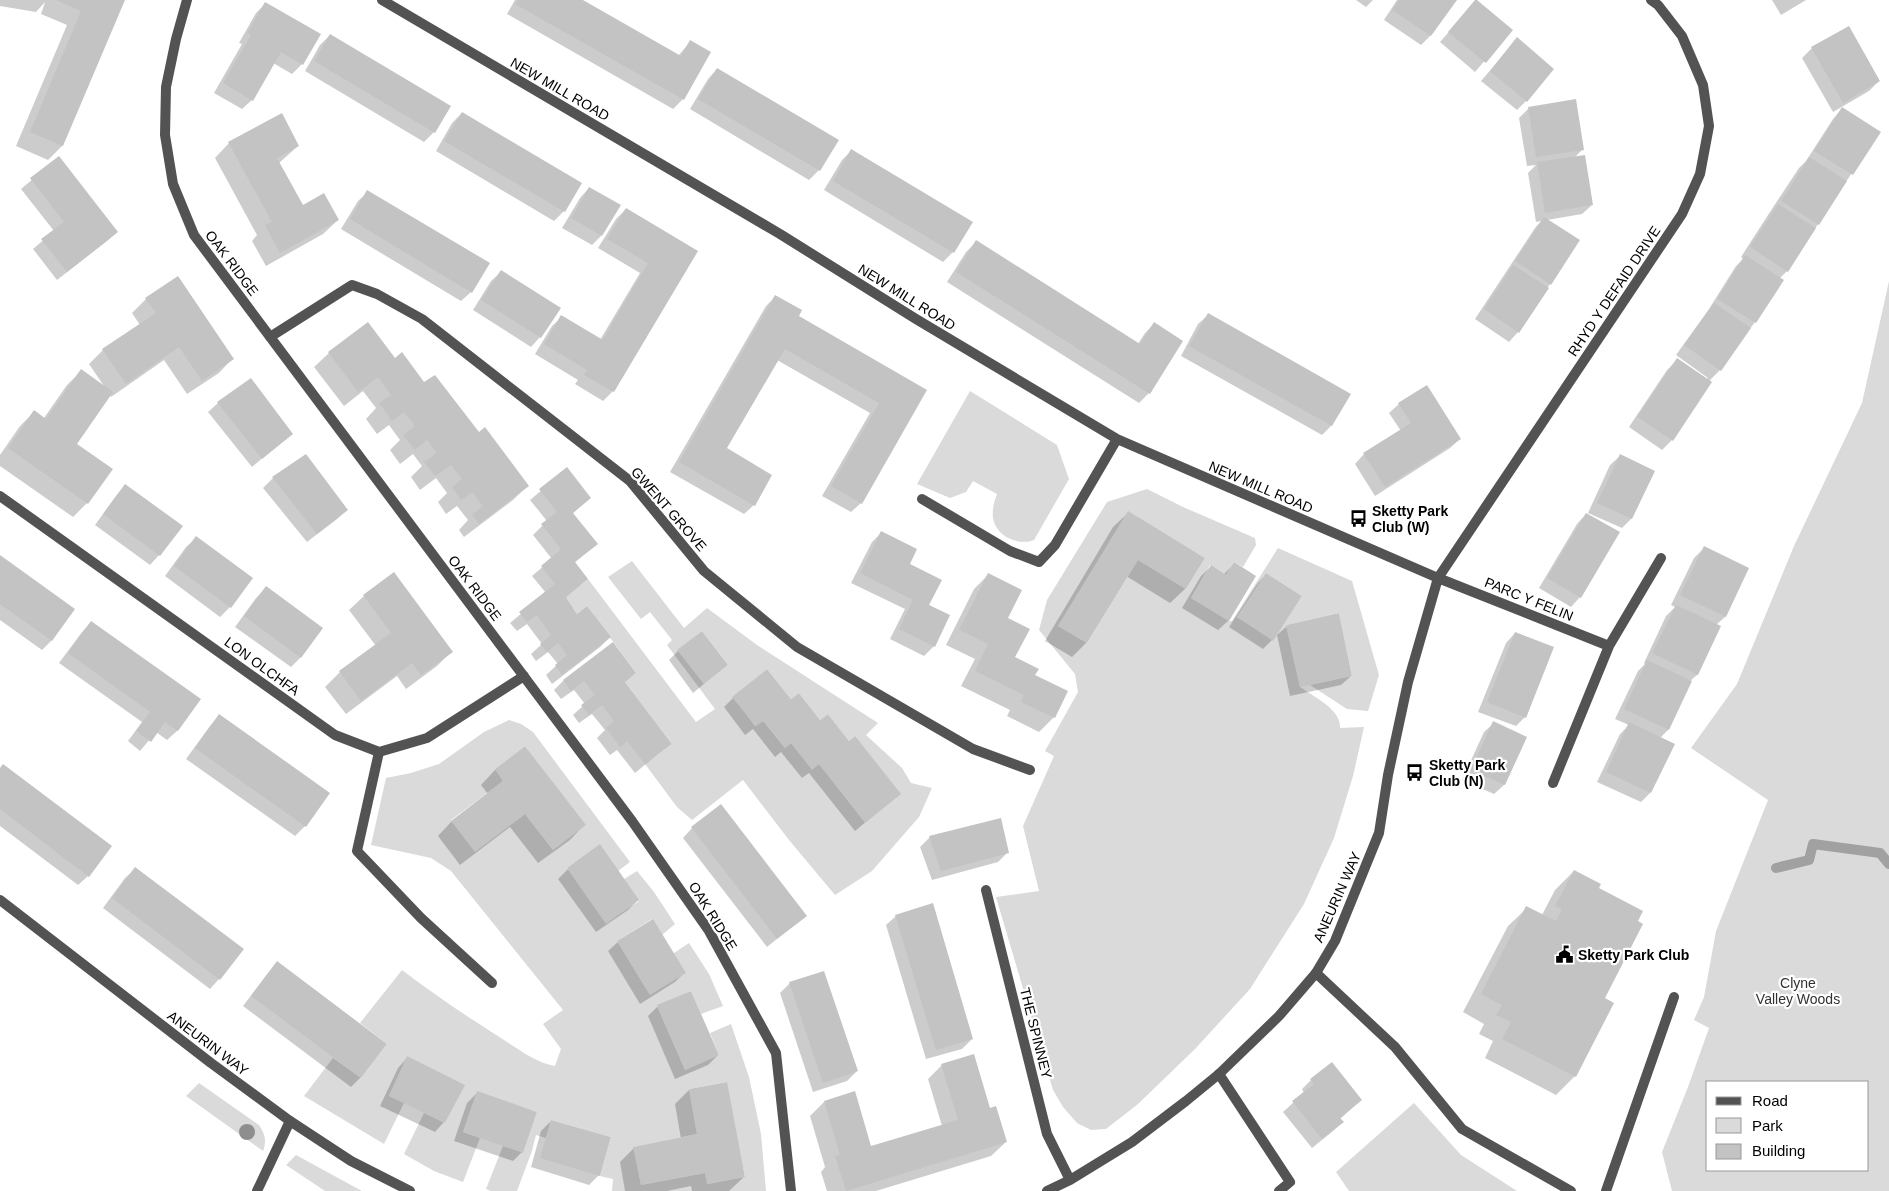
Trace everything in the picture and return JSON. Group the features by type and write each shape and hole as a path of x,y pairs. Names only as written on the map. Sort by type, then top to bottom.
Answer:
{"street":[{"name":"OAK RIDGE","path":"188,0 176,39 166,86 165,134 174,184 194,235 632,821 709,931 776,1054 791,1191"},
{"name":"NEW MILL ROAD","path":"382,0 780,234 916,319 1117,439 1438,578"},
{"name":"RHYD Y DEFAID DRIVE","path":"1438,578 1682,214 1700,174 1709,126 1703,85 1682,36 1658,5 1651,0"},
{"name":"GWENT GROVE","path":"270,337 352,285 377,294 422,319 630,481 704,571 797,647 972,749 1030,770"},
{"path":"922,499 1010,551 1039,562 1055,545 1117,439"},
{"name":"LON OLCHFA","path":"0,496 335,735 379,752"},
{"path":"1553,783 1610,646 1661,558"},
{"name":"PARC Y FELIN","path":"1438,578 1610,646"},
{"name":"ANEURIN WAY","path":"1047,1191 1070,1180 1132,1142 1218,1074 1279,1016 1316,973 1335,941 1380,833 1388,775 1408,682 1438,578"},
{"path":"492,983 421,918 357,852 379,752 427,738 524,676"},
{"name":"THE SPINNEY","path":"986,890 1048,1134 1070,1180"},
{"name":"ANEURIN WAY","path":"0,900 211,1063 290,1121 351,1161 410,1191"},
{"path":"1316,973 1395,1047 1462,1129 1571,1191"},
{"path":"1606,1191 1674,997"},
{"path":"1218,1074 1290,1182 1279,1191"},
{"path":"257,1191 290,1121"}],"green space":[{"name":"Clyne Valley Woods","path":"1889,281 1889,1191 1672,1191 1662,1152 1709,1028 1694,1020 1704,997 1716,931 1768,800 1691,748 1737,684 1794,546 1862,403"},
{"path":"970,391 1057,445 1069,479 1034,540 1028,542 1015,541 1003,535 995,525 993,518 997,494 973,481 966,492 950,498 917,484"},
{"path":"1147,489 1183,507 1255,538 1256,545 1243,567 1234,562 1226,575 1210,565 1191,598 1229,621 1232,621 1278,548 1352,581 1379,675 1368,711 1347,709 1310,685 1352,676 1339,613 1286,625 1300,687 1331,709 1339,721 1340,728 1364,727 1353,776 1334,838 1304,904 1250,989 1195,1049 1138,1104 1106,1129 1091,1130 1077,1123 1063,1107 1053,1090 996,897 1039,891 1023,826 1054,756 1045,751 1078,692 1075,674 1039,630 1047,600 1107,502","holes":["1128,512 1205,558 1186,589 1138,560 1087,643 1058,626","1266,573 1302,596 1273,640 1237,617"]},
{"path":"632,561 684,628 707,608 757,645 878,723 866,735 902,768 911,783 932,788 919,817 872,871 835,895 789,840 743,780 692,820 677,807 645,764 672,744 625,682 636,673 587,606 577,614 566,597 588,579 696,722 715,709 667,645 672,640 650,612 641,619 608,577","holes":["702,631 728,665 704,684 678,650","767,669 791,699 799,693 820,720 828,714 849,741 855,736 865,822 819,764 812,769 791,743 785,748 763,721 755,726 733,697"]},
{"path":"509,720 521,724 533,732 630,862 618,871 600,845 567,868 606,923 639,901 624,879 637,871 654,892 675,924 662,935 652,919 617,941 650,995 674,953 689,943 709,974 723,1006 701,1014 691,991 657,1006 685,1070 719,1055 710,1033 731,1024 749,1077 761,1134 766,1191 612,1191 613,1179 600,1176 611,1137 551,1120 546,1138 536,1135 517,1191 491,1191 486,1189 503,1146 523,1152 537,1112 477,1092 463,1132 480,1138 463,1182 434,1171 404,1154 424,1113 445,1123 464,1085 407,1057 389,1096 404,1103 384,1144 304,1096 333,1058 361,1078 387,1044 360,1023 402,970 452,1006 522,1052 541,1062 555,1066 561,1049 543,1024 563,1010 451,871 431,858 371,845 386,778 411,773 439,764 484,732","holes":["525,746 585,825 553,850 525,814 475,851 451,820 503,781 495,769","726,1082 745,1177 708,1184 705,1173 641,1185 634,1147 697,1134 689,1089"]},
{"path":"199,1083 259,1125 265,1138 263,1151 186,1096"},
{"path":"1414,1103 1461,1155 1517,1191 1349,1191 1336,1172"},
{"path":"296,1155 362,1191 325,1191 286,1165"}],"building":[{"path":"56,0 125,0 63,146 30,132 81,11"},
{"path":"518,0 583,0 681,56 690,40 711,52 684,100 515,4"},
{"path":"1399,0 1457,0 1431,36 1392,10"},
{"path":"1475,0 1513,30 1486,63 1448,32"},
{"path":"265,2 321,34 303,65 281,52 253,101 223,83 251,35 247,33"},
{"path":"1849,26 1880,81 1843,103 1811,47"},
{"path":"330,34 451,106 435,133 314,61"},
{"path":"1517,37 1554,69 1527,102 1490,71"},
{"path":"717,68 839,140 820,171 698,99"},
{"path":"1576,99 1584,150 1536,157 1528,107"},
{"path":"1842,107 1881,132 1853,175 1814,151"},
{"path":"462,112 582,183 565,212 444,141"},
{"path":"282,113 299,146 277,158 303,205 324,193 339,220 280,253 265,225 272,222 228,142"},
{"path":"851,149 973,222 954,253 833,181"},
{"path":"1585,155 1593,205 1545,213 1537,162"},
{"path":"59,156 118,232 67,272 41,239 64,222 30,178"},
{"path":"1809,157 1847,181 1819,225 1781,201"},
{"path":"589,187 621,205 602,236 571,218"},
{"path":"367,190 490,263 472,293 350,219"},
{"path":"1778,204 1816,228 1788,272 1750,247"},
{"path":"626,208 698,251 614,392 584,375 587,370 544,344 561,315 603,340 648,263 607,239"},
{"path":"1544,217 1580,240 1551,285 1515,261"},
{"path":"976,240 1140,344 1154,322 1183,341 1150,394 956,272"},
{"path":"1745,255 1784,280 1756,323 1717,299"},
{"path":"1513,265 1549,288 1519,333 1484,309"},
{"path":"501,270 561,308 541,338 481,300"},
{"path":"178,276 234,359 202,381 179,347 126,384 102,349 156,313 145,298"},
{"path":"775,295 802,310 799,316 927,390 862,504 831,486 879,403 785,349 727,448 772,475 755,506 679,462"},
{"path":"1714,303 1751,328 1721,371 1684,345"},
{"path":"1208,313 1351,394 1332,426 1189,346"},
{"path":"368,322 395,358 402,352 424,382 435,375 479,432 485,427 529,486 479,524 472,515 483,506 472,492 461,500 452,487 462,479 451,465 435,476 424,462 437,453 427,440 415,450 403,435 415,426 404,412 392,421 379,403 391,395 378,377 358,392 328,352"},
{"path":"1677,358 1712,382 1673,441 1637,417"},
{"path":"81,369 113,392 77,444 113,469 88,504 8,448 34,410 46,419"},
{"path":"251,378 293,434 262,459 217,402"},
{"path":"1427,385 1461,439 1385,487 1363,453 1411,423 1398,403"},
{"path":"306,454 348,510 317,534 272,477"},
{"path":"1620,454 1655,471 1632,519 1597,503"},
{"path":"567,467 591,498 573,513 598,544 575,562 588,579 566,597 577,614 587,606 611,637 562,675 555,665 567,655 558,643 547,652 540,644 551,635 537,615 527,622 519,612 555,584 541,566 561,549 541,524 557,512 539,489"},
{"path":"125,484 183,526 160,556 103,514"},
{"path":"1128,511 1205,558 1186,589 1138,560 1087,643 1058,626"},
{"path":"1586,513 1620,532 1581,598 1547,578"},
{"path":"881,531 917,549 910,564 942,580 929,605 950,615 935,647 899,629 913,600 860,573"},
{"path":"196,536 253,578 231,608 174,566"},
{"path":"1704,546 1749,568 1726,617 1680,595"},
{"path":"0,555 75,609 52,641 0,604"},
{"path":"1234,562 1256,576 1229,621 1191,598 1211,565 1226,575"},
{"path":"394,572 453,652 421,675 412,663 361,701 339,671 391,633 363,595"},
{"path":"988,573 1022,590 1008,618 1030,629 1015,657 1039,669 1035,675 1068,691 1055,718 1021,702 1024,695 975,671 988,644 959,630"},
{"path":"1266,573 1302,596 1273,641 1237,617"},
{"path":"266,586 323,628 301,658 244,616"},
{"path":"1676,605 1721,626 1698,675 1652,653"},
{"path":"1339,613 1352,676 1300,687 1286,625"},
{"path":"91,621 201,699 178,731 165,722 151,742 136,731 150,712 68,653"},
{"path":"702,631 728,665 704,684 677,650"},
{"path":"1515,632 1554,647 1526,718 1487,702"},
{"path":"613,642 636,673 625,682 672,744 645,764 627,741 620,747 606,728 614,721 602,705 589,715 581,705 595,695 584,681 571,691 563,680"},
{"path":"1647,660 1692,681 1669,730 1624,709"},
{"path":"767,669 791,699 799,693 820,720 828,714 849,741 855,736 901,794 865,823 819,764 812,770 791,743 785,748 763,721 756,726 732,697"},
{"path":"219,714 330,793 306,827 195,748"},
{"path":"1493,721 1527,737 1505,785 1471,770"},
{"path":"1629,722 1675,744 1651,793 1606,772"},
{"path":"525,746 586,825 553,850 525,814 475,852 451,821 503,781 495,769"},
{"path":"3,764 112,846 89,877 0,809 0,768"},
{"path":"721,804 807,916 777,939 691,827"},
{"path":"1001,818 1009,853 941,871 929,836"},
{"path":"600,844 639,900 606,924 567,868"},
{"path":"135,867 244,949 220,980 112,898"},
{"name":"Sketty Park Club","path":"1574,870 1601,884 1599,888 1643,911 1638,921 1643,924 1605,998 1614,1003 1576,1077 1502,1039 1511,1022 1496,1015 1502,1005 1481,994 1526,906 1556,921 1562,909 1555,906"},
{"path":"933,903 973,1039 936,1050 895,915"},
{"path":"653,919 686,973 650,995 617,941"},
{"path":"277,961 387,1044 361,1078 251,996"},
{"path":"824,971 858,1071 823,1083 789,982"},
{"path":"691,991 719,1055 685,1070 657,1005"},
{"path":"974,1054 990,1108 996,1106 1007,1142 846,1191 835,1156 840,1155 824,1101 855,1091 871,1146 958,1120 941,1064"},
{"path":"407,1056 465,1085 445,1123 389,1096"},
{"path":"1332,1062 1362,1100 1340,1118 1344,1122 1322,1139 1292,1101 1314,1084 1310,1079"},
{"path":"727,1082 745,1177 707,1184 705,1173 641,1185 633,1147 697,1134 689,1089"},
{"path":"477,1091 537,1112 523,1153 463,1132"},
{"path":"551,1120 611,1137 600,1176 540,1158"}],"waterway":[{"path":"1776,868 1809,860 1813,844 1880,853 1889,864"}],"place":[{"name":"Sketty Park Club (W)","path":"1358,519"},
{"name":"Sketty Park Club (N)","path":"1415,773"},
{"name":"Sketty Park Club","path":"1564,955"}]}
